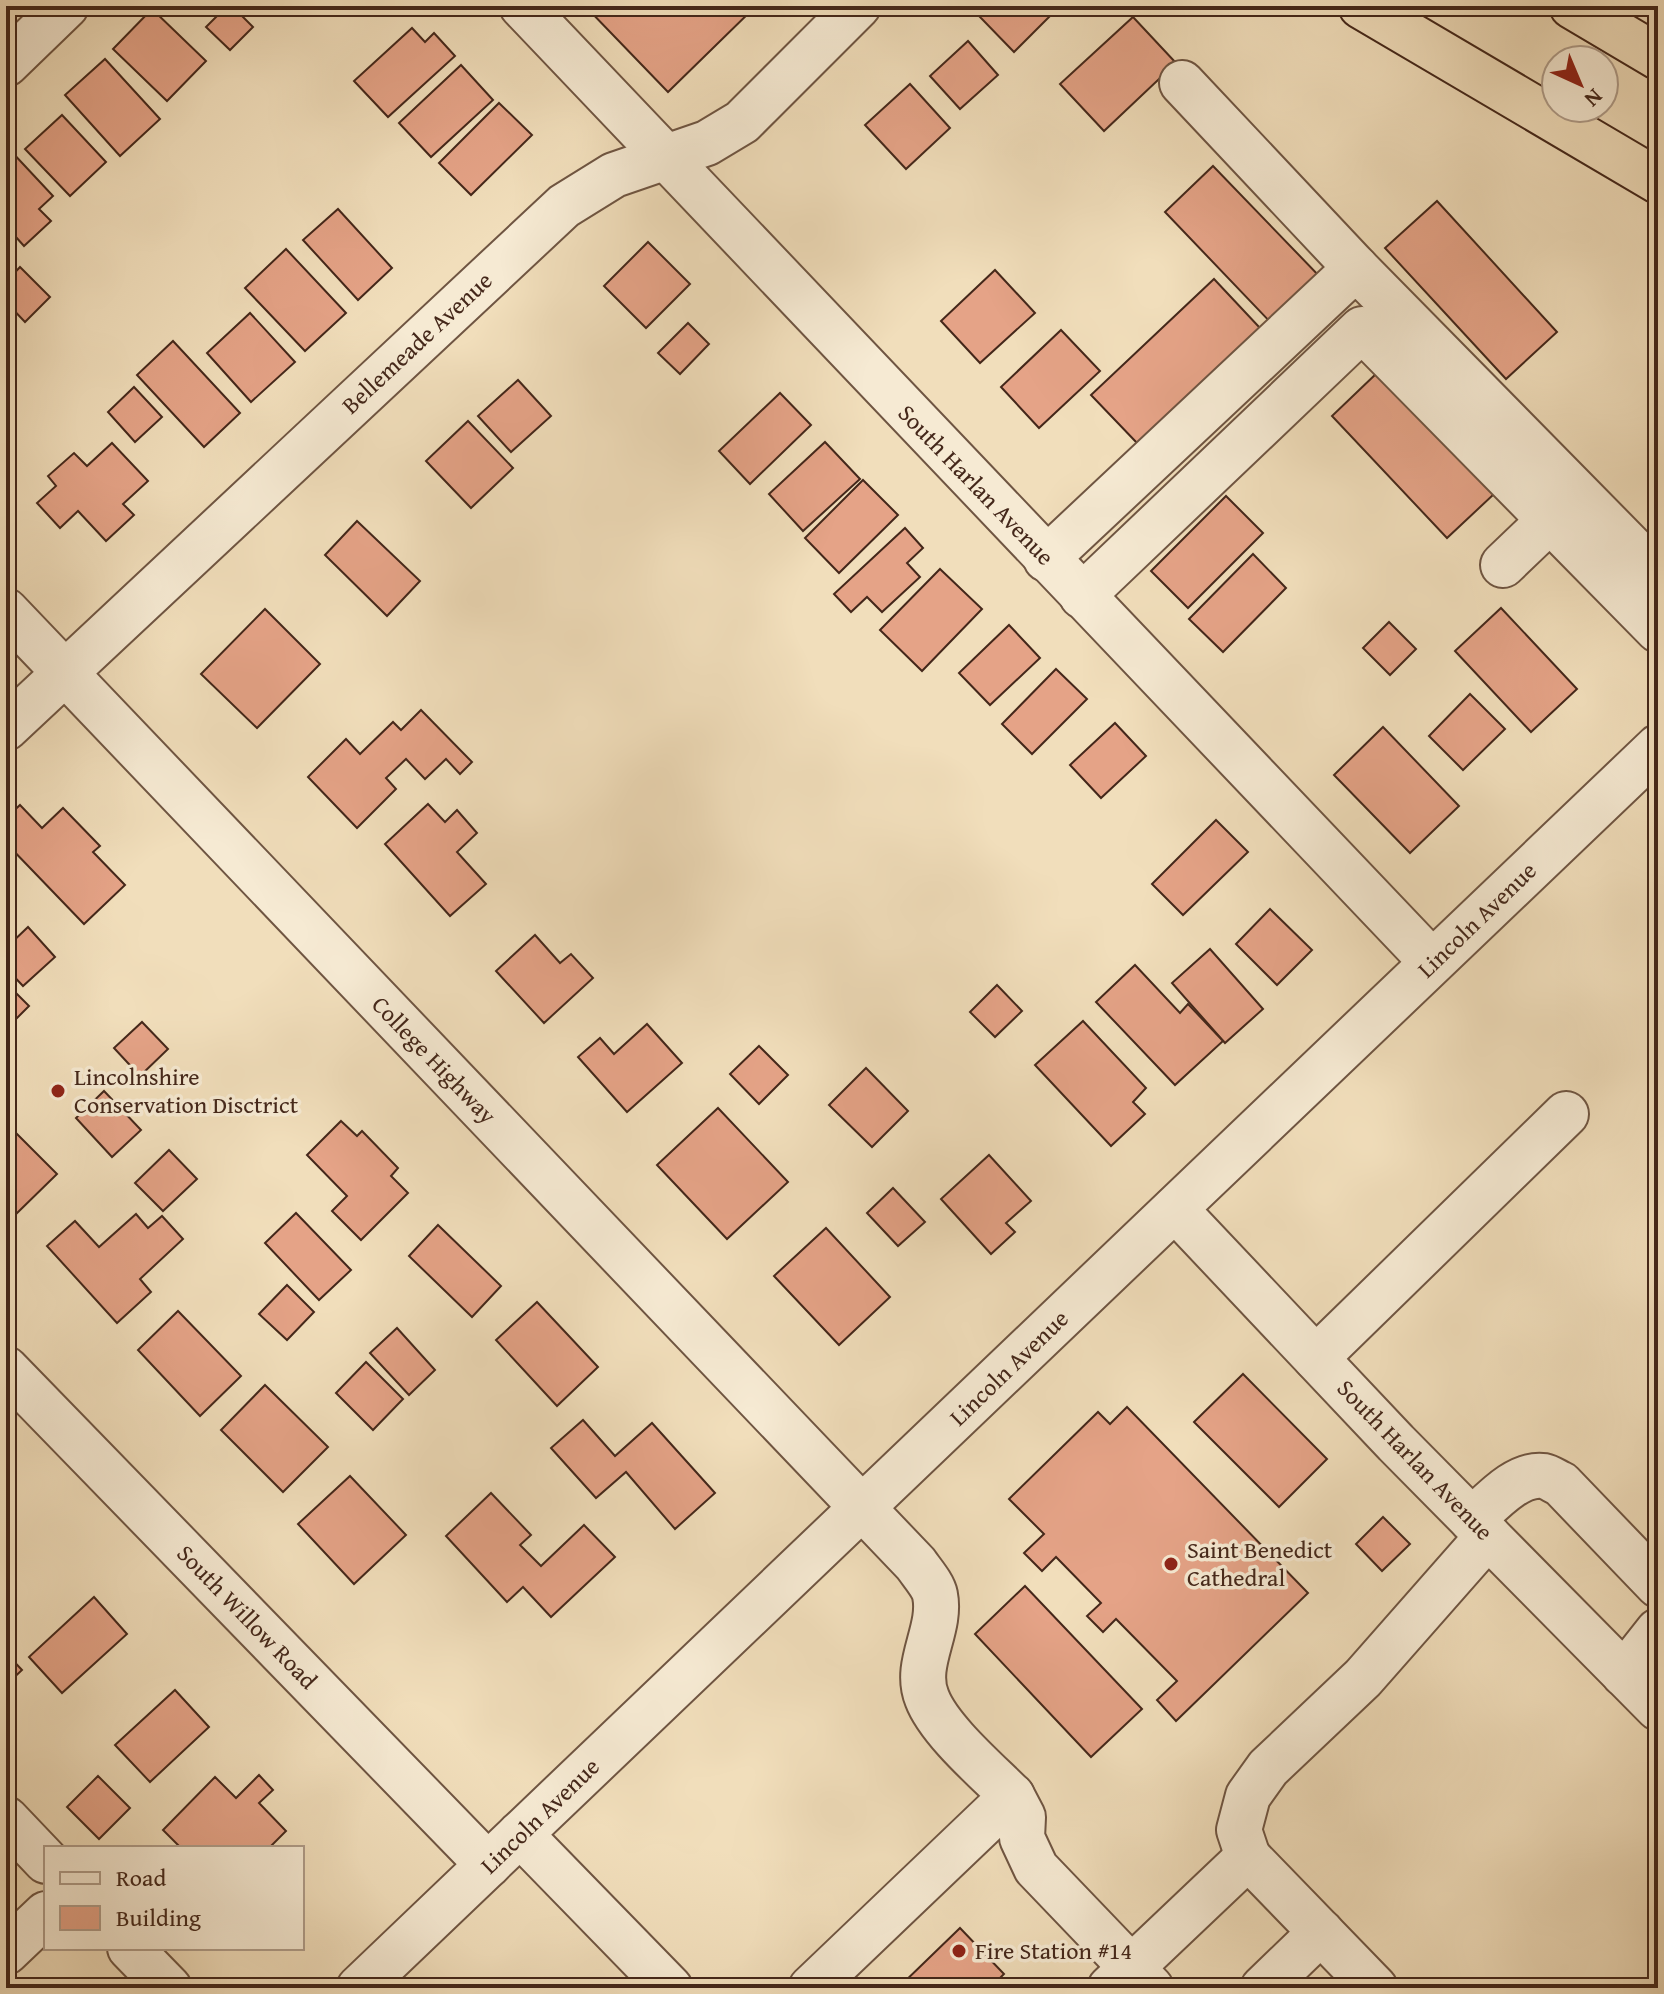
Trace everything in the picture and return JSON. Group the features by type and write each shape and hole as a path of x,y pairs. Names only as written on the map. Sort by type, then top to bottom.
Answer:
{"highway":[{"path":"1361,6 1658,181"},
{"path":"1572,6 1658,57"}],"street":[{"path":"6,64 66,6"},
{"name":"South Harlan Avenue","path":"522,6 1432,962"},
{"name":"Bellemeade Avenue","path":"6,728 564,206 614,175 707,143 742,122 858,6"},
{"path":"1182,83 1356,268 1658,575"},
{"path":"1046,559 1356,268"},
{"path":"1082,596 1362,329 1658,630"},
{"path":"1503,565 1550,520"},
{"name":"College Highway","path":"6,611 916,1564 935,1593 936,1623 923,1668 926,1697 942,1724 1012,1796"},
{"name":"Lincoln Avenue","path":"359,1988 1658,747"},
{"path":"1316,1358 1566,1114"},
{"name":"South Harlan Avenue","path":"1175,1209 1480,1528 1658,1708"},
{"name":"South Willow Road","path":"6,1369 488,1865"},
{"path":"1375,1988 1248,1857 1239,1830 1248,1796 1268,1768 1363,1678 1514,1486 1531,1477 1545,1476 1561,1484 1658,1585"},
{"path":"1624,1674 1658,1631"},
{"path":"811,1988 1012,1796 1023,1817 1022,1838 1036,1868 1131,1981 1248,1857"},
{"path":"6,1819 44,1859"},
{"path":"520,1834 670,1988"},
{"path":"6,1952 44,1916"},
{"path":"1263,1988 1321,1932"},
{"path":"132,1950 169,1988"}],"building":[{"path":"227,6 232,6 253,27 230,50 206,27"},
{"path":"585,6 756,6 668,92"},
{"path":"991,6 1037,6 1049,17 1014,52 980,17"},
{"path":"152,9 206,61 167,101 113,49"},
{"path":"1133,17 1176,63 1104,131 1060,84"},
{"path":"412,28 425,42 434,33 455,56 388,117 354,81"},
{"path":"968,41 998,75 960,109 930,76"},
{"path":"105,59 160,119 120,156 65,95"},
{"path":"461,65 493,100 431,157 399,123"},
{"path":"910,84 950,128 906,169 865,125"},
{"path":"499,103 532,135 471,195 439,163"},
{"path":"62,115 106,162 70,196 25,149"},
{"path":"10,150 53,196 39,209 51,221 24,246 6,226 6,154"},
{"path":"1213,166 1323,280 1275,327 1165,212"},
{"path":"1437,201 1557,332 1506,379 1385,248"},
{"path":"338,209 392,268 358,300 303,240"},
{"path":"648,242 690,284 646,328 604,286"},
{"path":"286,249 346,313 305,351 245,288"},
{"path":"20,267 50,297 25,322 6,302 6,282"},
{"path":"995,270 1035,313 980,363 941,321"},
{"path":"1214,279 1260,328 1138,444 1091,395"},
{"path":"250,313 295,362 251,402 207,353"},
{"path":"688,323 709,344 680,374 658,353"},
{"path":"1061,330 1100,371 1039,428 1001,387"},
{"path":"173,341 240,413 204,447 137,375"},
{"path":"1378,372 1494,494 1447,538 1332,416"},
{"path":"518,380 551,416 511,452 478,416"},
{"path":"134,387 162,417 135,442 108,412"},
{"path":"780,393 811,425 750,484 719,451"},
{"path":"468,421 513,468 471,508 426,461"},
{"path":"825,442 860,479 803,531 769,494"},
{"path":"112,443 148,481 123,504 134,515 106,541 78,511 60,528 37,503 56,486 48,476 74,453 87,466"},
{"path":"863,480 898,515 839,573 805,538"},
{"path":"1226,496 1263,533 1188,608 1151,571"},
{"path":"357,521 420,581 387,616 325,555"},
{"path":"905,528 923,548 907,563 920,577 882,612 867,597 851,612 834,594"},
{"path":"1253,554 1286,588 1223,652 1189,619"},
{"path":"940,569 982,609 922,671 880,630"},
{"path":"1501,608 1577,689 1531,732 1455,651"},
{"path":"265,609 320,664 257,728 201,674"},
{"path":"1389,622 1416,649 1390,675 1363,648"},
{"path":"1009,625 1040,658 990,705 959,673"},
{"path":"1056,669 1087,699 1032,754 1002,724"},
{"path":"1470,694 1505,729 1463,770 1429,736"},
{"path":"421,710 472,762 460,774 446,759 425,779 406,759 386,778 396,789 357,828 308,777 346,739 360,754 393,722 401,730"},
{"path":"1115,723 1146,756 1101,798 1070,765"},
{"path":"1383,727 1459,806 1410,853 1334,775"},
{"path":"428,804 445,822 457,810 477,833 457,852 486,884 450,916 385,844"},
{"path":"20,805 42,828 63,808 100,846 93,852 125,885 84,924 6,843 6,818"},
{"path":"1216,820 1248,852 1183,915 1152,884"},
{"path":"1270,909 1312,950 1277,985 1236,944"},
{"path":"28,927 55,957 23,986 6,968 6,948"},
{"path":"535,935 560,963 571,954 593,978 544,1023 496,971"},
{"path":"1210,949 1263,1009 1225,1043 1172,983"},
{"path":"1135,965 1180,1013 1188,1004 1223,1041 1175,1085 1096,1002"},
{"path":"6,985 29,1006 6,1029"},
{"path":"997,985 1022,1011 995,1037 970,1012"},
{"path":"1083,1021 1146,1088 1133,1102 1145,1114 1111,1146 1035,1065"},
{"path":"142,1022 168,1049 140,1076 114,1048"},
{"path":"647,1024 682,1063 627,1112 578,1057 600,1038 614,1054"},
{"path":"759,1046 788,1075 759,1104 730,1074"},
{"path":"866,1068 908,1111 872,1147 829,1105"},
{"path":"104,1091 141,1130 112,1157 76,1118"},
{"path":"718,1108 788,1182 727,1239 657,1165"},
{"path":"341,1121 357,1136 362,1131 398,1168 391,1176 408,1193 361,1240 332,1211 347,1196 307,1155"},
{"path":"6,1123 57,1174 14,1216 6,1208"},
{"path":"169,1150 197,1179 163,1211 135,1183"},
{"path":"989,1155 1031,1201 1006,1223 1015,1232 991,1254 941,1199"},
{"path":"893,1188 925,1222 898,1246 867,1213"},
{"path":"296,1213 351,1270 319,1300 265,1243"},
{"path":"136,1214 148,1228 162,1216 183,1239 140,1279 151,1292 117,1323 47,1246 75,1221 99,1247"},
{"path":"438,1225 501,1286 472,1317 409,1256"},
{"path":"826,1228 890,1297 839,1345 774,1276"},
{"path":"287,1285 314,1312 287,1340 259,1314"},
{"path":"537,1302 598,1367 557,1406 496,1340"},
{"path":"178,1311 241,1376 200,1416 138,1350"},
{"path":"397,1328 435,1370 409,1395 370,1353"},
{"path":"366,1362 403,1399 373,1430 336,1393"},
{"path":"1243,1374 1327,1459 1279,1507 1194,1422"},
{"path":"265,1385 328,1447 283,1492 221,1430"},
{"name":"Saint Benedict Cathedral","path":"1127,1407 1308,1593 1176,1721 1157,1700 1177,1681 1116,1619 1103,1632 1087,1616 1101,1603 1056,1557 1042,1571 1024,1553 1044,1534 1009,1499 1098,1412 1110,1424"},
{"path":"583,1420 615,1456 652,1423 715,1493 675,1529 626,1472 596,1498 551,1448"},
{"path":"350,1476 406,1535 354,1584 298,1524"},
{"path":"491,1493 531,1535 520,1545 541,1566 584,1525 615,1557 551,1617 523,1587 507,1602 446,1536"},
{"path":"1383,1517 1410,1544 1382,1571 1356,1544"},
{"path":"1025,1586 1142,1709 1091,1757 975,1634"},
{"path":"94,1597 127,1634 62,1693 29,1657"},
{"path":"6,1653 22,1670 6,1685"},
{"path":"175,1690 209,1727 150,1782 115,1745"},
{"path":"259,1775 273,1790 259,1803 286,1831 271,1846 179,1846 163,1830 215,1777 236,1798"},
{"path":"98,1776 130,1808 99,1839 67,1807"},
{"path":"6,1900 23,1917 6,1933"},
{"name":"Fire Station #14","path":"960,1928 1004,1974 990,1988 898,1988"}],"place":[{"name":"Lincolnshire Conservation Disctrict","path":"58,1091"},
{"name":"Saint Benedict Cathedral","path":"1171,1564"},
{"name":"Fire Station #14","path":"959,1951"}]}
